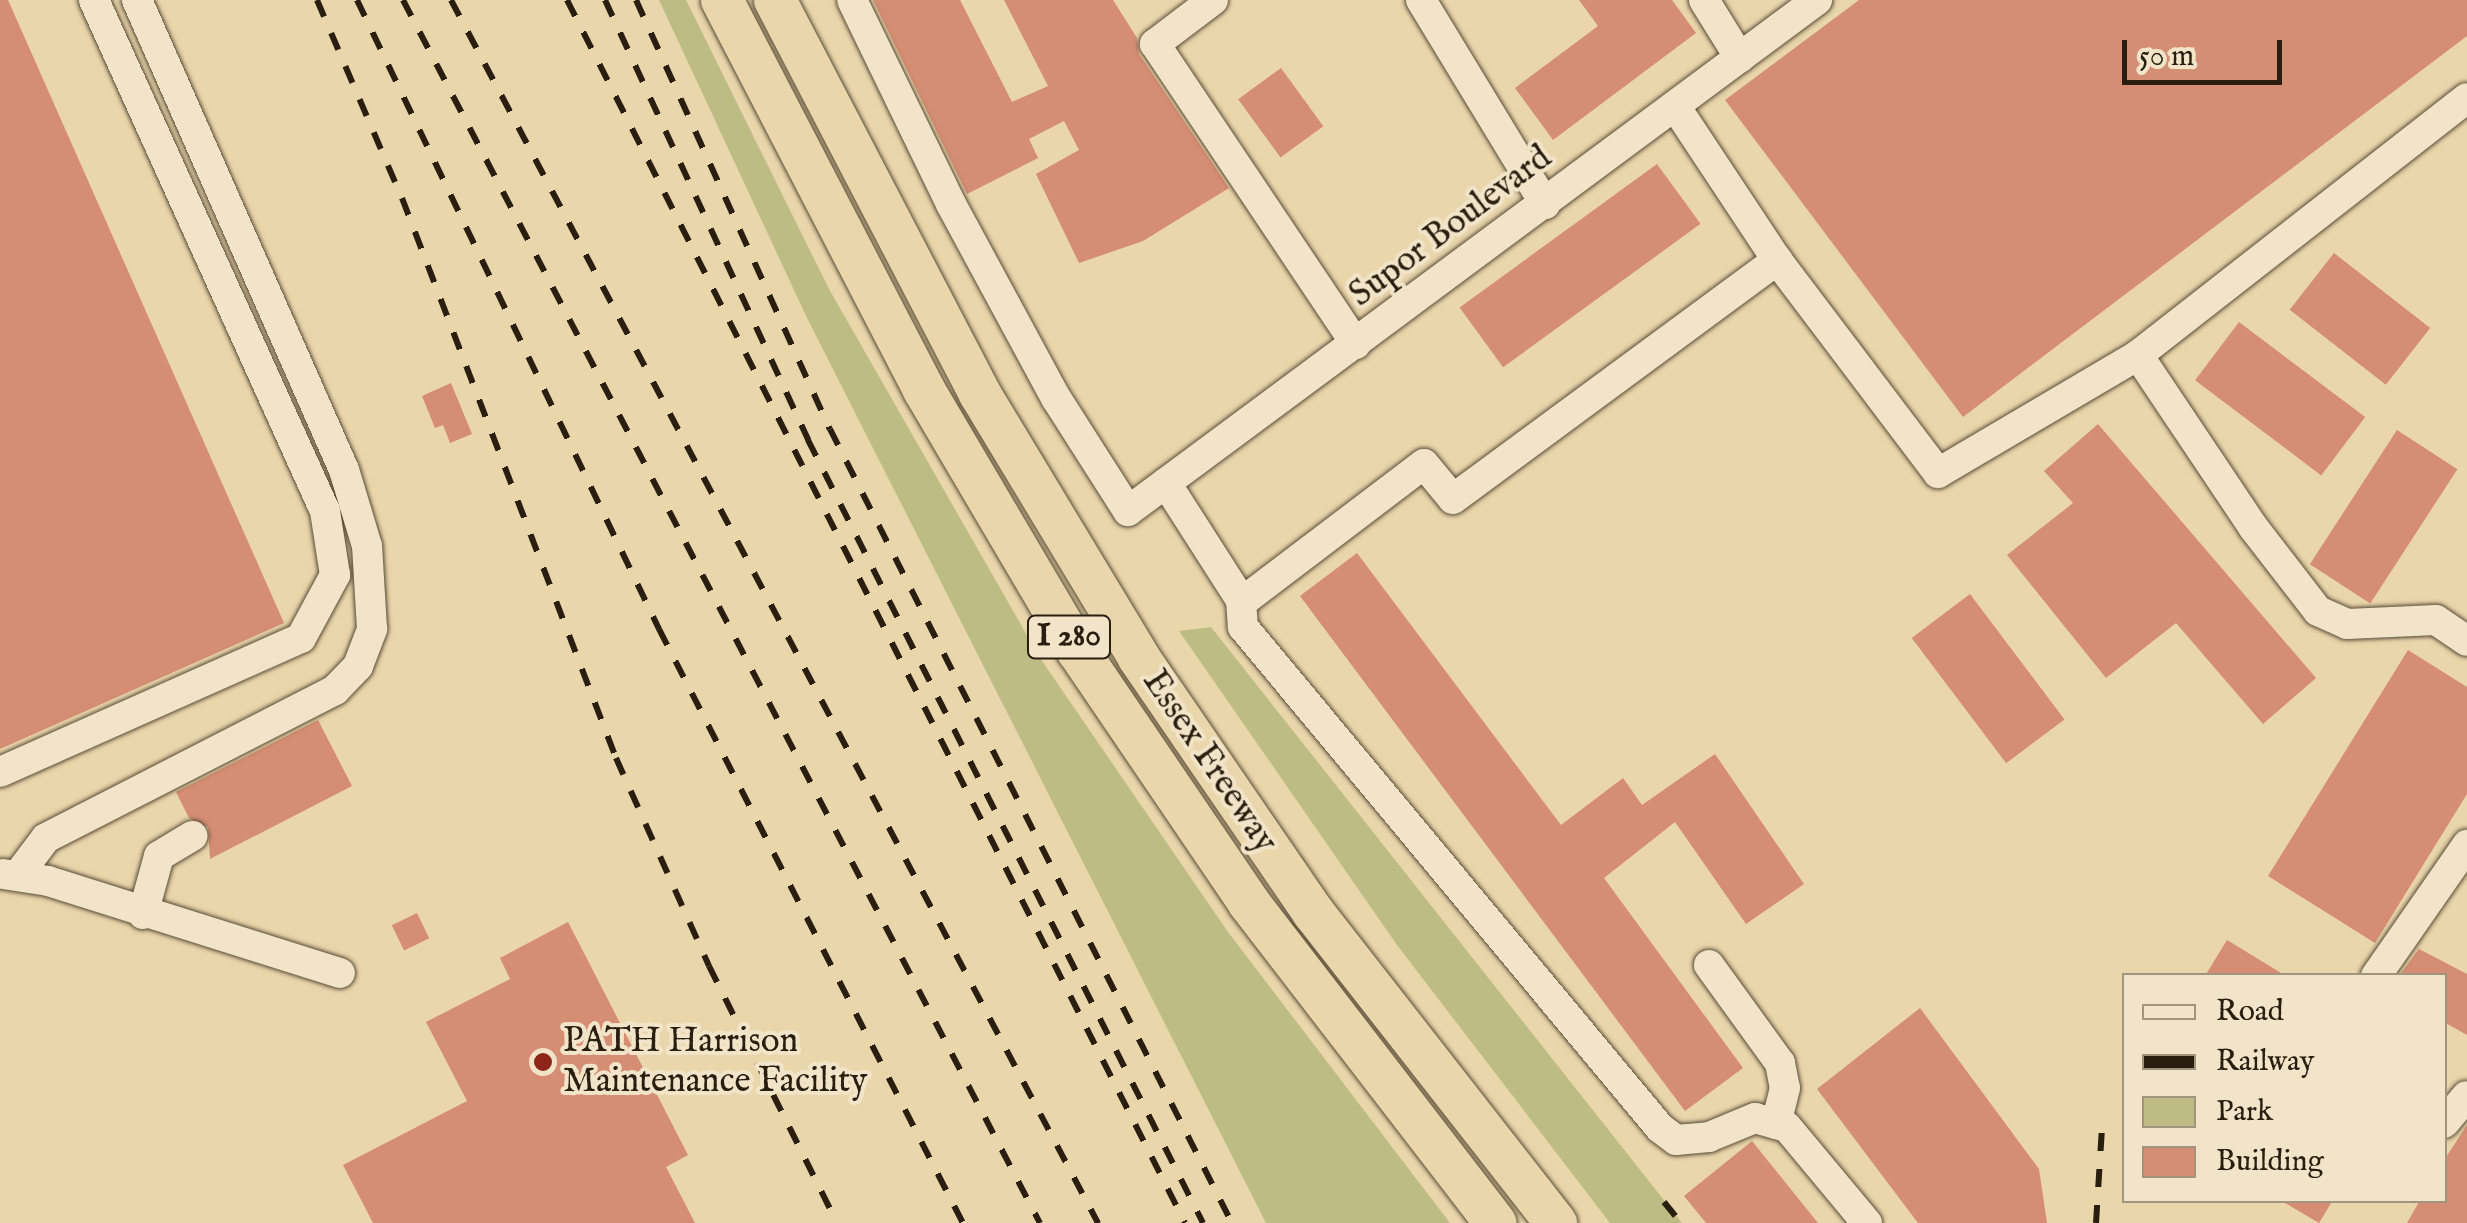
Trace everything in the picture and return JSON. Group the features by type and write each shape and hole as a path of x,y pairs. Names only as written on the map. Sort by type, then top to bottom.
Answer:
{"highway":[{"name":"Essex Freeway","path":"722,0 915,372 1078,651 1271,934 1495,1223"},
{"name":"Essex Freeway","path":"775,0 953,345 1139,658 1313,912 1556,1223"}],"street":[{"path":"0,772 302,638 335,576 325,510 94,0"},
{"path":"137,0 344,470 366,546 372,629 358,666 335,690 44,840 9,874 340,973"},
{"name":"Supor Boulevard","path":"852,0 977,252 1128,511 1817,0"},
{"path":"1212,0 1155,44 1205,112 1356,344"},
{"path":"1421,0 1545,204"},
{"path":"1704,0 1740,58"},
{"path":"1675,106 1777,260 1938,473 2138,355 2467,98"},
{"path":"1241,600 1424,464 1453,499 1777,260"},
{"path":"2138,355 2253,527 2318,611 2347,624 2436,620 2467,641"},
{"path":"1166,484 1241,600 1243,627 1660,1128 1676,1140 1709,1137 1755,1118 1786,1127 1867,1223"},
{"path":"143,914 158,856 192,836"},
{"path":"2378,973 2467,846"},
{"path":"1709,965 1780,1062 1785,1088 1776,1124"}],"green space":[{"path":"659,0 686,0 829,289 1040,658 1228,932 1450,1223 1266,1223 807,318"},
{"path":"1211,627 1682,1223 1610,1223 1397,945 1179,631"}],"building":[{"path":"0,0 8,0 284,623 0,749"},
{"path":"873,0 960,0 1012,102 1048,86 1004,0 1113,0 1137,38 1139,54 1229,188 1143,241 1079,263 1036,174 1079,150 1064,121 1029,139 1038,158 967,194"},
{"path":"1579,0 1672,0 1696,33 1553,140 1515,88 1598,26"},
{"path":"1859,0 2467,0 2467,36 1963,417 1725,100"},
{"path":"1281,68 1323,126 1280,157 1238,99"},
{"path":"1657,164 1700,224 1503,367 1460,307"},
{"path":"2334,253 2430,328 2386,385 2290,310"},
{"path":"2239,322 2365,417 2321,475 2195,380"},
{"path":"451,383 472,434 450,443 443,425 435,428 422,396"},
{"path":"2098,424 2316,678 2263,724 2176,623 2106,678 2007,555 2073,503 2044,471"},
{"path":"2397,430 2457,469 2370,603 2310,564"},
{"path":"1357,553 1561,825 1623,778 1642,805 1715,754 1804,884 1746,924 1675,822 1604,878 1743,1068 1685,1111 1300,596"},
{"path":"1970,594 2064,719 2006,763 1912,638"},
{"path":"2408,650 2467,687 2467,794 2375,943 2268,876"},
{"path":"318,720 352,786 210,859 208,827 189,818 176,792"},
{"path":"417,913 429,938 404,950 392,925"},
{"name":"PATH Harrison Maintenance Facility","path":"568,922 688,1155 666,1167 695,1223 373,1223 343,1165 467,1101 426,1022 510,979 500,958"},
{"path":"2227,940 2281,973 2207,973"},
{"path":"2419,949 2467,974 2467,1035 2447,1024 2447,973 2401,973"},
{"path":"1920,1008 2039,1169 2047,1223 1918,1223 1817,1089"},
{"path":"2467,1125 2467,1223 2407,1223 2418,1203 2447,1203 2447,1155"},
{"path":"1752,1141 1818,1223 1706,1223 1684,1196"},
{"path":"2285,1203 2331,1203 2319,1223"}],"railway":[{"path":"317,0 402,198 616,758 709,966 837,1223"},
{"path":"357,0 659,629 963,1223"},
{"path":"403,0 1040,1223"},
{"path":"451,0 1098,1223"},
{"path":"567,0 1185,1223"},
{"path":"605,0 808,440 1203,1223"},
{"path":"636,0 830,429 1232,1223"},
{"path":"2096,1223 2102,1127"},
{"path":"1664,1202 1681,1223"}],"place":[{"name":"PATH Harrison Maintenance Facility","path":"543,1062"}]}
